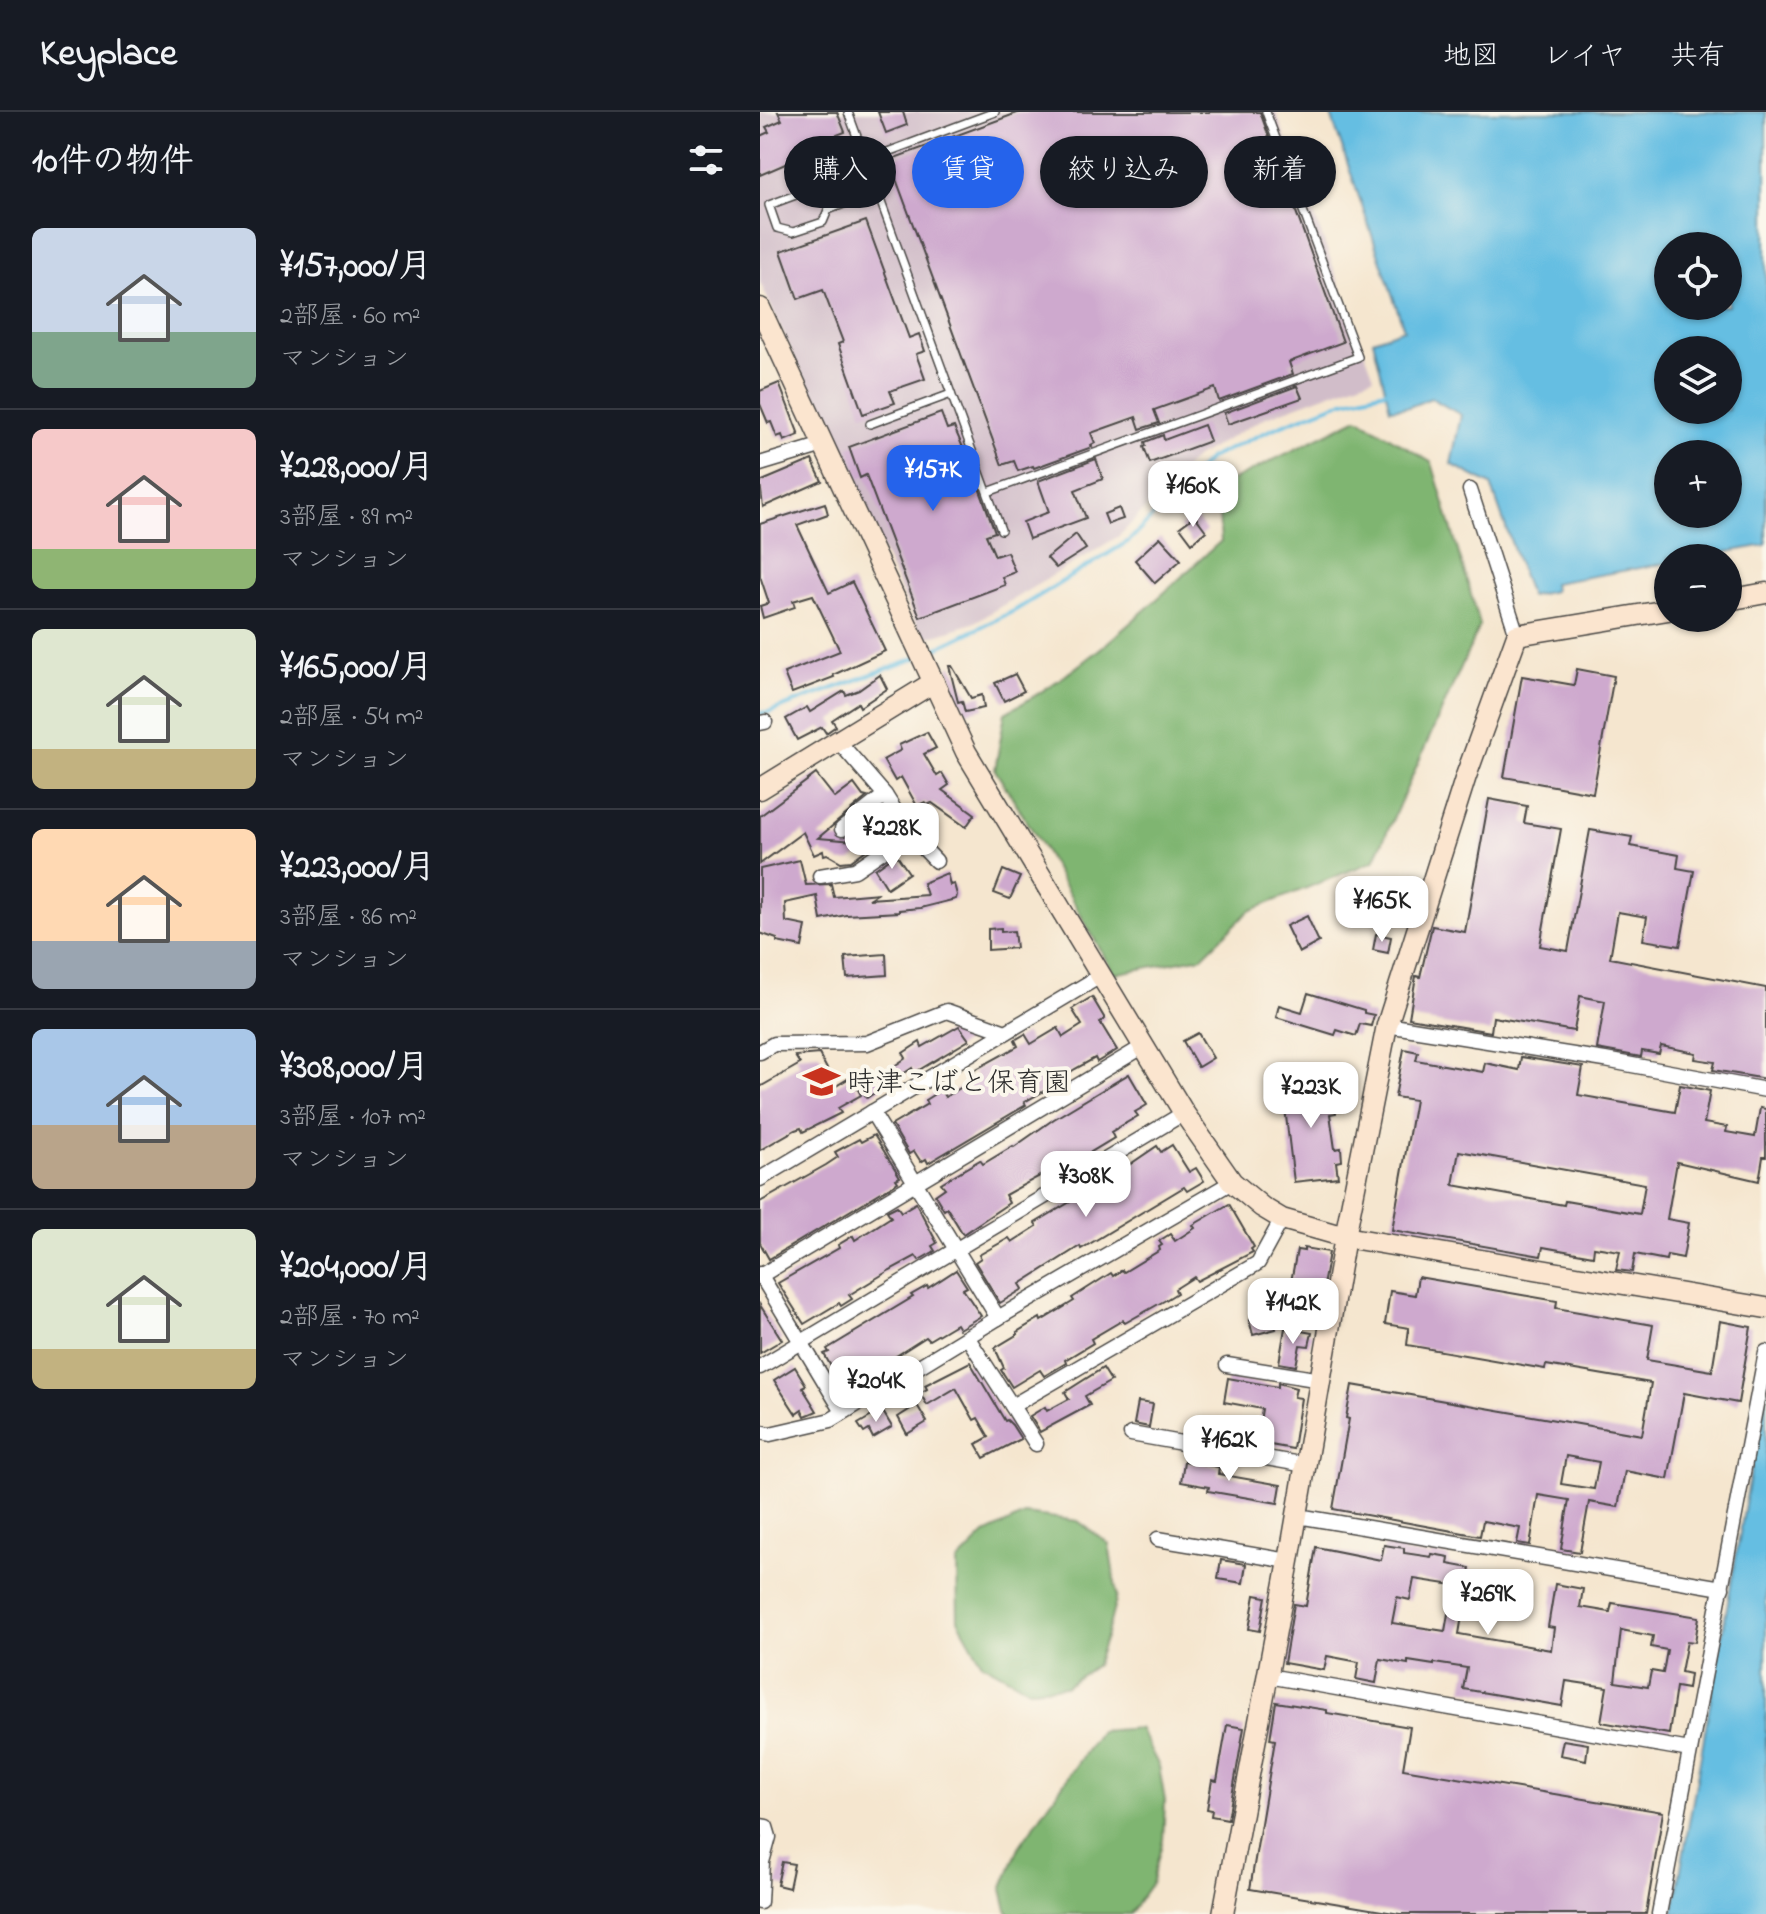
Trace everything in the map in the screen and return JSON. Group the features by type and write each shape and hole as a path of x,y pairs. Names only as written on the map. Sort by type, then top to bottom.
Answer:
{"street":[{"path":"760,308 966,752 1184,1113 1232,1182 1282,1219 1345,1237 1766,1308"},
{"path":"760,464 823,445"},
{"path":"1223,1914 1298,1516 1345,1237 1387,1025 1466,776 1517,635 1470,490"},
{"path":"1742,597 1766,593"},
{"path":"1517,635 1654,612"},
{"path":"760,789 934,682"},
{"path":"839,742 885,795 909,833 936,861"},
{"path":"842,829 885,795"},
{"path":"820,876 855,870 909,833"},
{"path":"760,1179 1102,975"},
{"path":"760,1052 774,1044 867,1043 947,1011 1006,1032"},
{"path":"1387,1025 1766,1090"},
{"path":"843,1412 760,1275 1144,1046"},
{"path":"872,1112 998,1318"},
{"path":"760,1367 1184,1113"},
{"path":"760,1432 770,1434 831,1420 998,1318 1232,1182"},
{"path":"1012,1406 1258,1263 1282,1219"},
{"path":"968,1338 1036,1444"},
{"path":"1659,1914 1766,1352"},
{"path":"1227,1365 1321,1380"},
{"path":"1131,1434 1306,1465"},
{"path":"1298,1516 1722,1588"},
{"path":"1158,1539 1289,1561"},
{"path":"1268,1676 1690,1750"},
{"path":"760,1826 766,1827 769,1837 762,1862 760,1902"}],"lane":[{"path":"848,112 857,136"},
{"path":"896,152 995,112"},
{"path":"988,492 1358,357 1266,112"},
{"path":"784,199 769,205 777,228 793,232 823,222 828,210 833,208"},
{"path":"883,208 1001,530"},
{"path":"870,424 951,394"}],"shaded area":[{"path":"760,112 1276,112 1285,136 1224,136 1224,208 1312,208 1374,377 1266,417 1196,457 1119,536 973,623 923,639 760,282"}],"green space":[{"path":"1358,418 1432,463 1480,625 1374,861 1249,911 1202,957 1114,974 1041,844 995,770 1005,713 1064,677 1091,656 1221,541 1217,488"},
{"path":"1026,1514 1078,1521 1109,1544 1117,1596 1107,1634 1096,1665 1066,1686 1029,1689 982,1663 958,1620 957,1562 985,1534"},
{"path":"1139,1728 1159,1766 1165,1801 1163,1840 1151,1884 1130,1914 1008,1914 1002,1889 1019,1847 1100,1731"}],"water":[{"path":"1330,112 1766,112 1766,545 1742,549 1742,544 1654,544 1654,565 1553,583 1554,591 1530,596 1491,485 1451,464 1461,415 1431,398 1409,407 1390,409 1373,340 1404,329"},
{"path":"1766,1385 1766,1914 1673,1914"}],"building":[{"path":"778,112 837,112 845,132 834,136 784,136 784,165 760,175 760,136 769,132 766,127 782,120"},
{"path":"878,112 903,112 907,125 886,133"},
{"path":"1020,112 1260,112 1269,136 1224,136 1224,208 1295,208 1343,342 1289,362 1293,374 1219,401 1215,388 1154,410 1159,423 1140,429 1136,417 1091,433 1095,443 1092,447 1034,468 1018,471 1014,461 1002,465 896,179 896,157 912,152 912,208 1024,208 1024,136 954,136"},
{"path":"866,221 909,338 919,334 925,351 916,354 925,379 890,391 895,403 863,414 838,344 843,342 823,290 798,299 781,251"},
{"path":"779,383 799,435 784,441 782,435 777,437 760,404 760,391"},
{"path":"1297,386 1302,398 1228,424 1224,413"},
{"path":"941,413 947,429 954,427 972,468 995,532 986,535 995,556 1007,552 1015,572 1002,577 1005,585 920,617 866,475 860,478 849,447"},
{"path":"1204,425 1210,441 1150,463 1145,442 1163,435 1164,440"},
{"path":"1096,459 1103,479 1075,490 1086,518 1029,539 1023,522 1049,512 1038,481"},
{"path":"812,460 822,481 763,507 760,482"},
{"path":"825,503 828,514 797,525 829,593 852,582 885,651 834,677 792,693 784,673 840,651 813,595 793,601 795,607 763,618 760,606 769,603 760,576 760,524"},
{"path":"1119,508 1123,519 1108,524 1104,514"},
{"path":"1195,516 1206,531 1192,543 1180,527"},
{"path":"1076,534 1086,549 1056,568 1047,558"},
{"path":"1160,537 1181,560 1155,583 1135,560"},
{"path":"949,666 952,666 971,698 982,695 984,708 965,712 962,701 958,702"},
{"path":"1577,669 1614,676 1593,793 1504,777 1522,676 1574,685"},
{"path":"1015,674 1024,691 1004,701 995,683"},
{"path":"880,675 887,689 860,707 858,703 832,720 836,726 826,733 822,727 797,740 786,719 807,707 810,712 844,691 846,695 859,690"},
{"path":"927,732 936,748 924,754 937,776 942,773 949,785 942,790 975,814 966,827 932,803 917,806 901,777 895,781 883,760 901,750 899,745"},
{"path":"816,774 835,798 854,784 867,797 818,838 854,841 871,827 867,822 879,813 892,831 851,861 841,862 824,855 823,851 814,855 803,832 760,864 760,816"},
{"path":"1489,799 1527,806 1524,823 1561,829 1540,946 1568,951 1590,830 1632,837 1630,846 1679,855 1677,868 1694,871 1680,946 1643,940 1647,917 1618,912 1610,958 1766,988 1766,1079 1713,1070 1715,1062 1695,1059 1696,1053 1661,1046 1659,1054 1642,1051 1641,1057 1597,1049 1605,1001 1580,996 1574,1031 1493,1017 1491,1032 1409,1018 1416,976 1420,977 1432,926 1465,932"},
{"path":"896,854 909,873 887,888 875,869"},
{"path":"800,860 806,885 831,884 834,897 879,893 869,899 927,895 923,883 947,873 957,895 956,899 899,912 846,915 821,920 817,896 785,903 786,922 806,926 802,947 777,942 777,939 760,933 760,869"},
{"path":"1003,870 1020,877 1010,899 994,893"},
{"path":"1307,916 1319,942 1299,953 1286,926"},
{"path":"1001,928 1001,932 1014,931 1016,948 988,950 988,929"},
{"path":"1376,934 1391,937 1388,953 1373,950"},
{"path":"886,954 887,975 847,978 845,957"},
{"path":"1308,993 1374,1015 1371,1026 1360,1024 1356,1036 1337,1030 1335,1035 1276,1017 1279,1005 1302,1012"},
{"path":"1092,997 1105,1019 1100,1022 1117,1050 1097,1062 1095,1058 1075,1069 1066,1075 1068,1078 1024,1102 1026,1105 928,1163 926,1159 921,1162 914,1151 909,1154 892,1125 927,1104 925,1100 941,1090 945,1097 977,1078 973,1071 1018,1046 1015,1040 1025,1034 1031,1044 1058,1028 1063,1037 1082,1025 1072,1009"},
{"path":"959,1026 969,1040 914,1073 912,1068 867,1098 859,1087 878,1072 881,1075 906,1058 903,1053 920,1042 922,1047"},
{"path":"1198,1033 1213,1058 1198,1067 1183,1041"},
{"path":"1404,1049 1418,1052 1416,1060 1483,1072 1485,1063 1519,1070 1521,1057 1583,1067 1578,1095 1675,1112 1680,1085 1710,1091 1704,1123 1727,1127 1726,1132 1755,1137 1760,1108 1766,1109 1766,1157 1763,1157 1759,1181 1677,1162 1667,1219 1689,1223 1683,1258 1667,1255 1666,1260 1635,1254 1632,1272 1616,1270 1620,1251 1594,1247 1593,1256 1543,1247 1541,1256 1392,1230 1415,1100 1395,1097","holes":["1459,1151 1645,1184 1640,1214 1565,1201 1564,1205 1453,1185"]},
{"path":"819,1054 836,1086 851,1077 861,1095 838,1108 841,1113 803,1132 801,1128 795,1130 760,1150 760,1087 800,1064 795,1056"},
{"path":"1129,1074 1147,1105 1135,1112 1138,1116 1111,1132 1114,1138 1071,1164 1069,1160 1005,1195 1009,1203 963,1234 935,1195 945,1188 941,1183 980,1160 983,1164 1014,1147"},
{"path":"1326,1078 1328,1093 1334,1093 1336,1113 1330,1114 1335,1149 1341,1148 1342,1161 1336,1162 1338,1177 1294,1182 1282,1083"},
{"path":"874,1135 900,1177 896,1179 898,1182 769,1259 760,1243 760,1202 838,1157 835,1152"},
{"path":"1172,1145 1189,1172 1196,1168 1204,1181 1187,1191 1184,1187 1081,1249 1080,1246 1020,1284 1023,1289 1000,1303 975,1262 981,1258 979,1255 1009,1238 1012,1242 1037,1226 1035,1223 1070,1202 1067,1197 1078,1190 1080,1193 1108,1176 1110,1178 1157,1146 1161,1152"},
{"path":"916,1203 937,1243 932,1246 935,1251 919,1260 916,1256 890,1270 849,1295 852,1299 841,1306 839,1303 804,1324 778,1283 839,1248 838,1245 853,1236 855,1240 891,1217 887,1211 897,1206 901,1212"},
{"path":"1229,1204 1254,1247 1251,1249 1253,1252 1197,1281 1194,1277 1175,1289 1177,1293 1164,1301 1091,1339 1093,1343 1065,1360 1066,1363 1044,1376 1040,1370 1012,1387 1001,1370 1004,1368 995,1348 1040,1318 1041,1321 1074,1301 1072,1298 1111,1273 1113,1276 1122,1270 1124,1272 1160,1250 1162,1245 1159,1241 1170,1234 1175,1241 1195,1228 1193,1225"},
{"path":"1304,1248 1329,1252 1322,1292 1290,1287 1297,1250 1304,1251"},
{"path":"956,1270 967,1287 963,1289 981,1316 959,1329 956,1324 929,1340 926,1337 893,1358 896,1363 846,1393 824,1354 829,1352 827,1349"},
{"path":"1418,1277 1557,1301 1556,1308 1653,1325 1647,1360 1712,1371 1720,1321 1751,1327 1738,1403 1684,1393 1668,1479 1625,1471 1618,1507 1589,1502 1580,1552 1561,1549 1569,1500 1538,1495 1530,1545 1517,1543 1520,1528 1483,1521 1480,1536 1333,1509 1352,1385 1642,1435 1651,1383 1546,1365 1545,1369 1407,1345 1409,1328 1385,1324 1390,1291 1415,1295","holes":["1566,1456 1599,1462 1594,1489 1561,1484"]},
{"path":"760,1305 782,1340 760,1353"},
{"path":"1272,1314 1276,1329 1253,1335 1249,1320"},
{"path":"1285,1328 1312,1333 1309,1346 1300,1345 1296,1366 1279,1363"},
{"path":"970,1362 1005,1421 1012,1425 1021,1439 984,1458 976,1444 989,1437 978,1418 974,1420 956,1388 927,1405 920,1393 927,1389 925,1385"},
{"path":"795,1367 806,1385 802,1387 817,1411 805,1416 802,1410 796,1414 774,1380"},
{"path":"1103,1368 1111,1381 1085,1396 1090,1405 1040,1432 1030,1416 1069,1399 1065,1392"},
{"path":"1228,1378 1296,1388 1294,1397 1301,1398 1293,1449 1256,1446 1262,1409 1224,1402"},
{"path":"1138,1402 1153,1404 1149,1427 1134,1424"},
{"path":"917,1405 927,1422 907,1434 898,1417"},
{"path":"882,1410 892,1427 873,1438 869,1430 864,1433 858,1424"},
{"path":"1184,1461 1219,1467 1218,1474 1281,1485 1278,1503 1208,1491 1209,1487 1181,1482"},
{"path":"1384,1545 1404,1548 1404,1553 1449,1557 1448,1564 1470,1568 1459,1634 1551,1650 1554,1628 1548,1627 1555,1584 1583,1589 1580,1607 1610,1612 1612,1603 1699,1617 1695,1642 1687,1641 1681,1672 1690,1674 1688,1689 1676,1687 1669,1734 1601,1722 1607,1687 1566,1681 1562,1706 1463,1689 1467,1668 1380,1659 1376,1683 1356,1679 1359,1662 1327,1656 1324,1670 1284,1663 1294,1604 1306,1606 1316,1547 1381,1560","holes":["1414,1579 1453,1585 1445,1631 1392,1623 1397,1597 1410,1600","1621,1630 1653,1636 1651,1647 1667,1650 1663,1673 1651,1671 1648,1687 1615,1682"]},
{"path":"1221,1560 1246,1564 1243,1583 1218,1579"},
{"path":"1255,1595 1266,1597 1260,1631 1249,1629"},
{"path":"1276,1702 1410,1727 1403,1769 1663,1812 1646,1914 1400,1914 1250,1889 1275,1740 1270,1739"},
{"path":"1227,1725 1244,1728 1228,1819 1211,1816 1212,1810 1207,1809 1212,1780 1217,1781"},
{"path":"1563,1740 1588,1744 1586,1760 1560,1755"},
{"path":"782,1862 794,1864 789,1888 777,1885"}],"waterway":[{"path":"927,653 1014,611 1129,541 1210,458 1344,401 1390,390"},
{"path":"760,713 916,658"}],"place":[{"name":"時津こばと保育園","path":"821,1081"}]}
